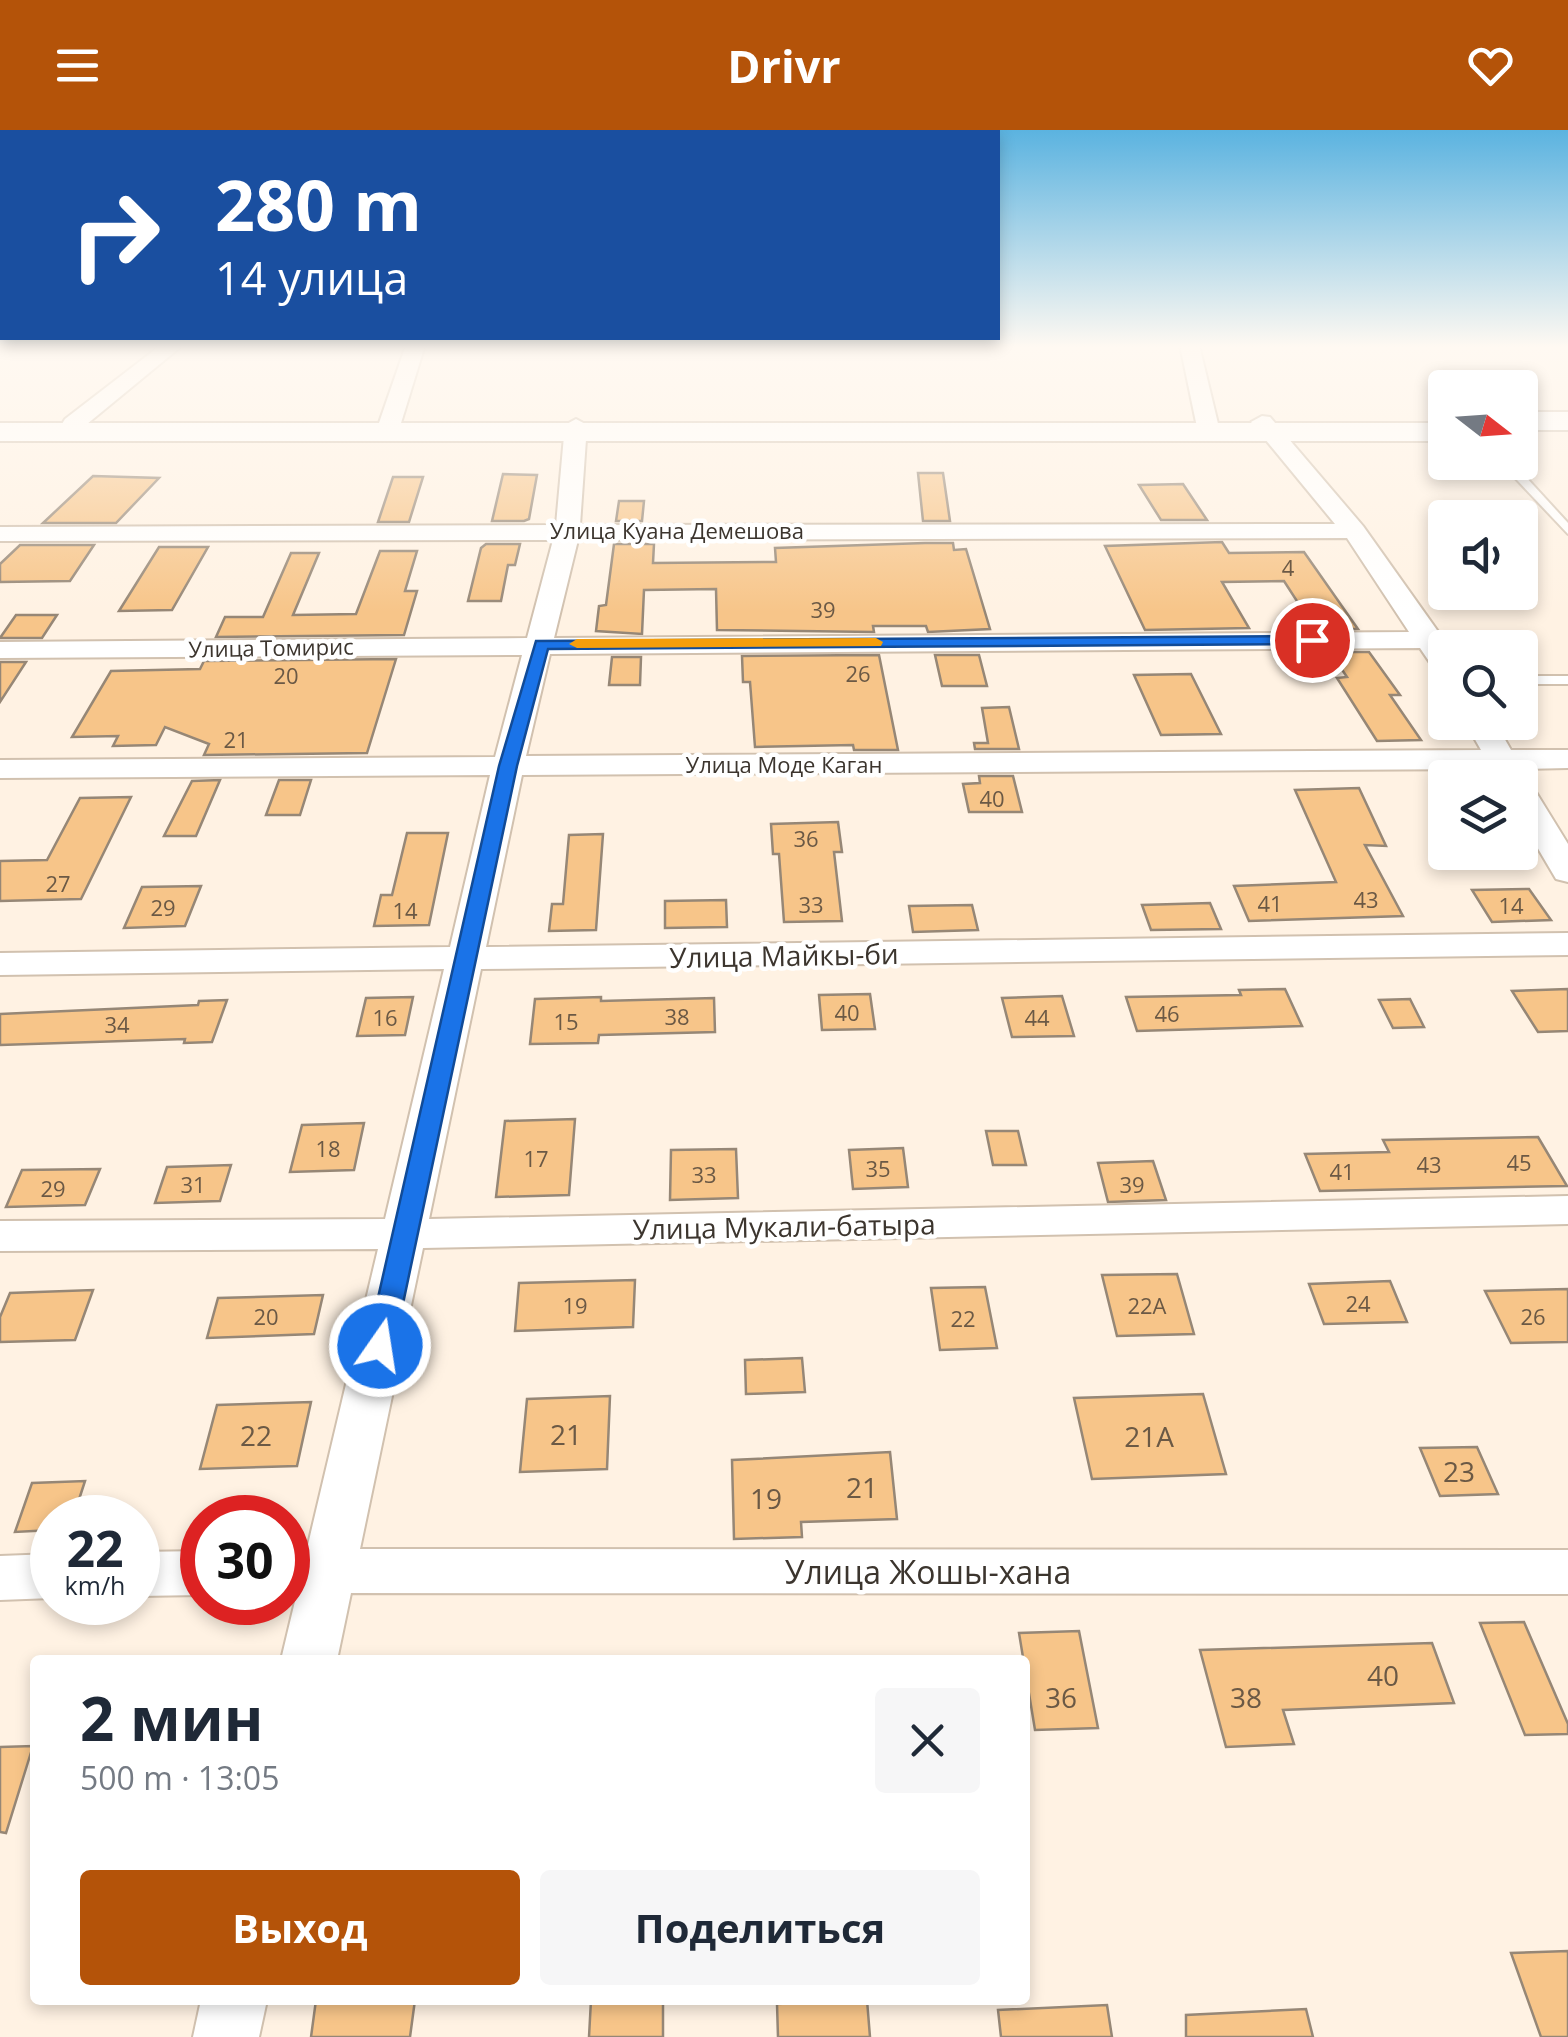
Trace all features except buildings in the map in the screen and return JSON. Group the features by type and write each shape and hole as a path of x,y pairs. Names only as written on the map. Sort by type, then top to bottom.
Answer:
{"street":[{"path":"310,1563 406,1234 508,766 568,530 576,434"},
{"path":"1272,434 1354,531 1428,638"},
{"name":"Улица Куана Демешова","path":"0,534 1354,531"},
{"name":"Улица Томирис","path":"0,650 541,644 1428,652"},
{"name":"Улица Моде Каган","path":"1538,764 1568,760"},
{"name":"Улица Моде Каган","path":"0,769 1428,769"},
{"path":"1538,821 1568,872"},
{"name":"Улица Майкы-би","path":"0,964 1568,944"},
{"name":"Улица Мукали-батыра","path":"0,1236 406,1234 1568,1210"},
{"name":"Улица Жошы-хана","path":"310,1570 1568,1572"},
{"path":"0,1578 30,1577"},
{"path":"309,1625 309,1655"},
{"path":"226,2037 233,2005"}],"lane":[{"path":"1522,480 1568,530"},
{"path":"1538,680 1568,680"}],"slow traffic":[{"path":"577,644 876,642"}],"route":[{"path":"380,1346 508,766 541,644 1312,640"}]}
